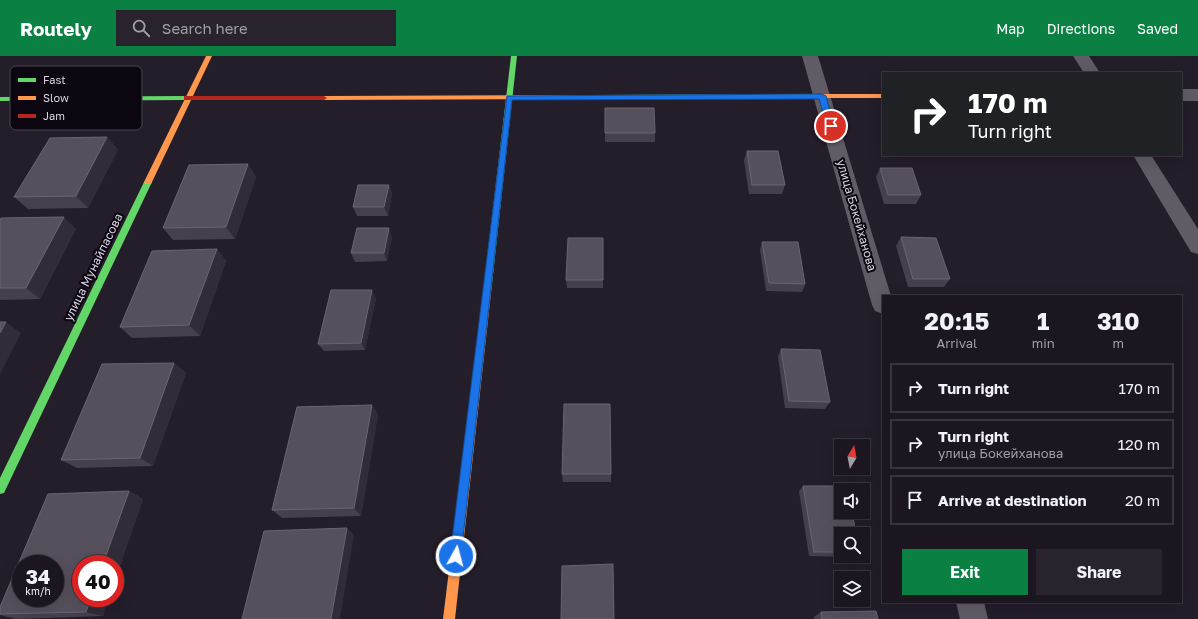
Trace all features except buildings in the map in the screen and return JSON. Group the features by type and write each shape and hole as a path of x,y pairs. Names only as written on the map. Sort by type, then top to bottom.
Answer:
{"street":[{"name":"улица Мунайпасова","path":"0,489 209,56"},
{"path":"449,619 514,56"},
{"name":"улица Бокейханова","path":"810,56 882,302"},
{"path":"1081,56 1091,72"},
{"path":"1182,95 1198,95"},
{"path":"142,99 882,96"},
{"path":"1143,156 1198,246"},
{"path":"970,603 974,619"}],"traffic: fast":[{"path":"488,284 514,56"},
{"path":"593,97 813,96"},
{"path":"142,98 186,98"},
{"path":"0,99 10,99"},
{"path":"0,489 148,182"}],"traffic: slow":[{"path":"148,182 209,56"},
{"path":"813,96 882,96"},
{"path":"324,98 593,97"},
{"path":"449,619 488,284"}],"traffic: jam":[{"path":"186,98 324,98"}],"route":[{"path":"456,556 509,97 822,96 831,126"}]}
